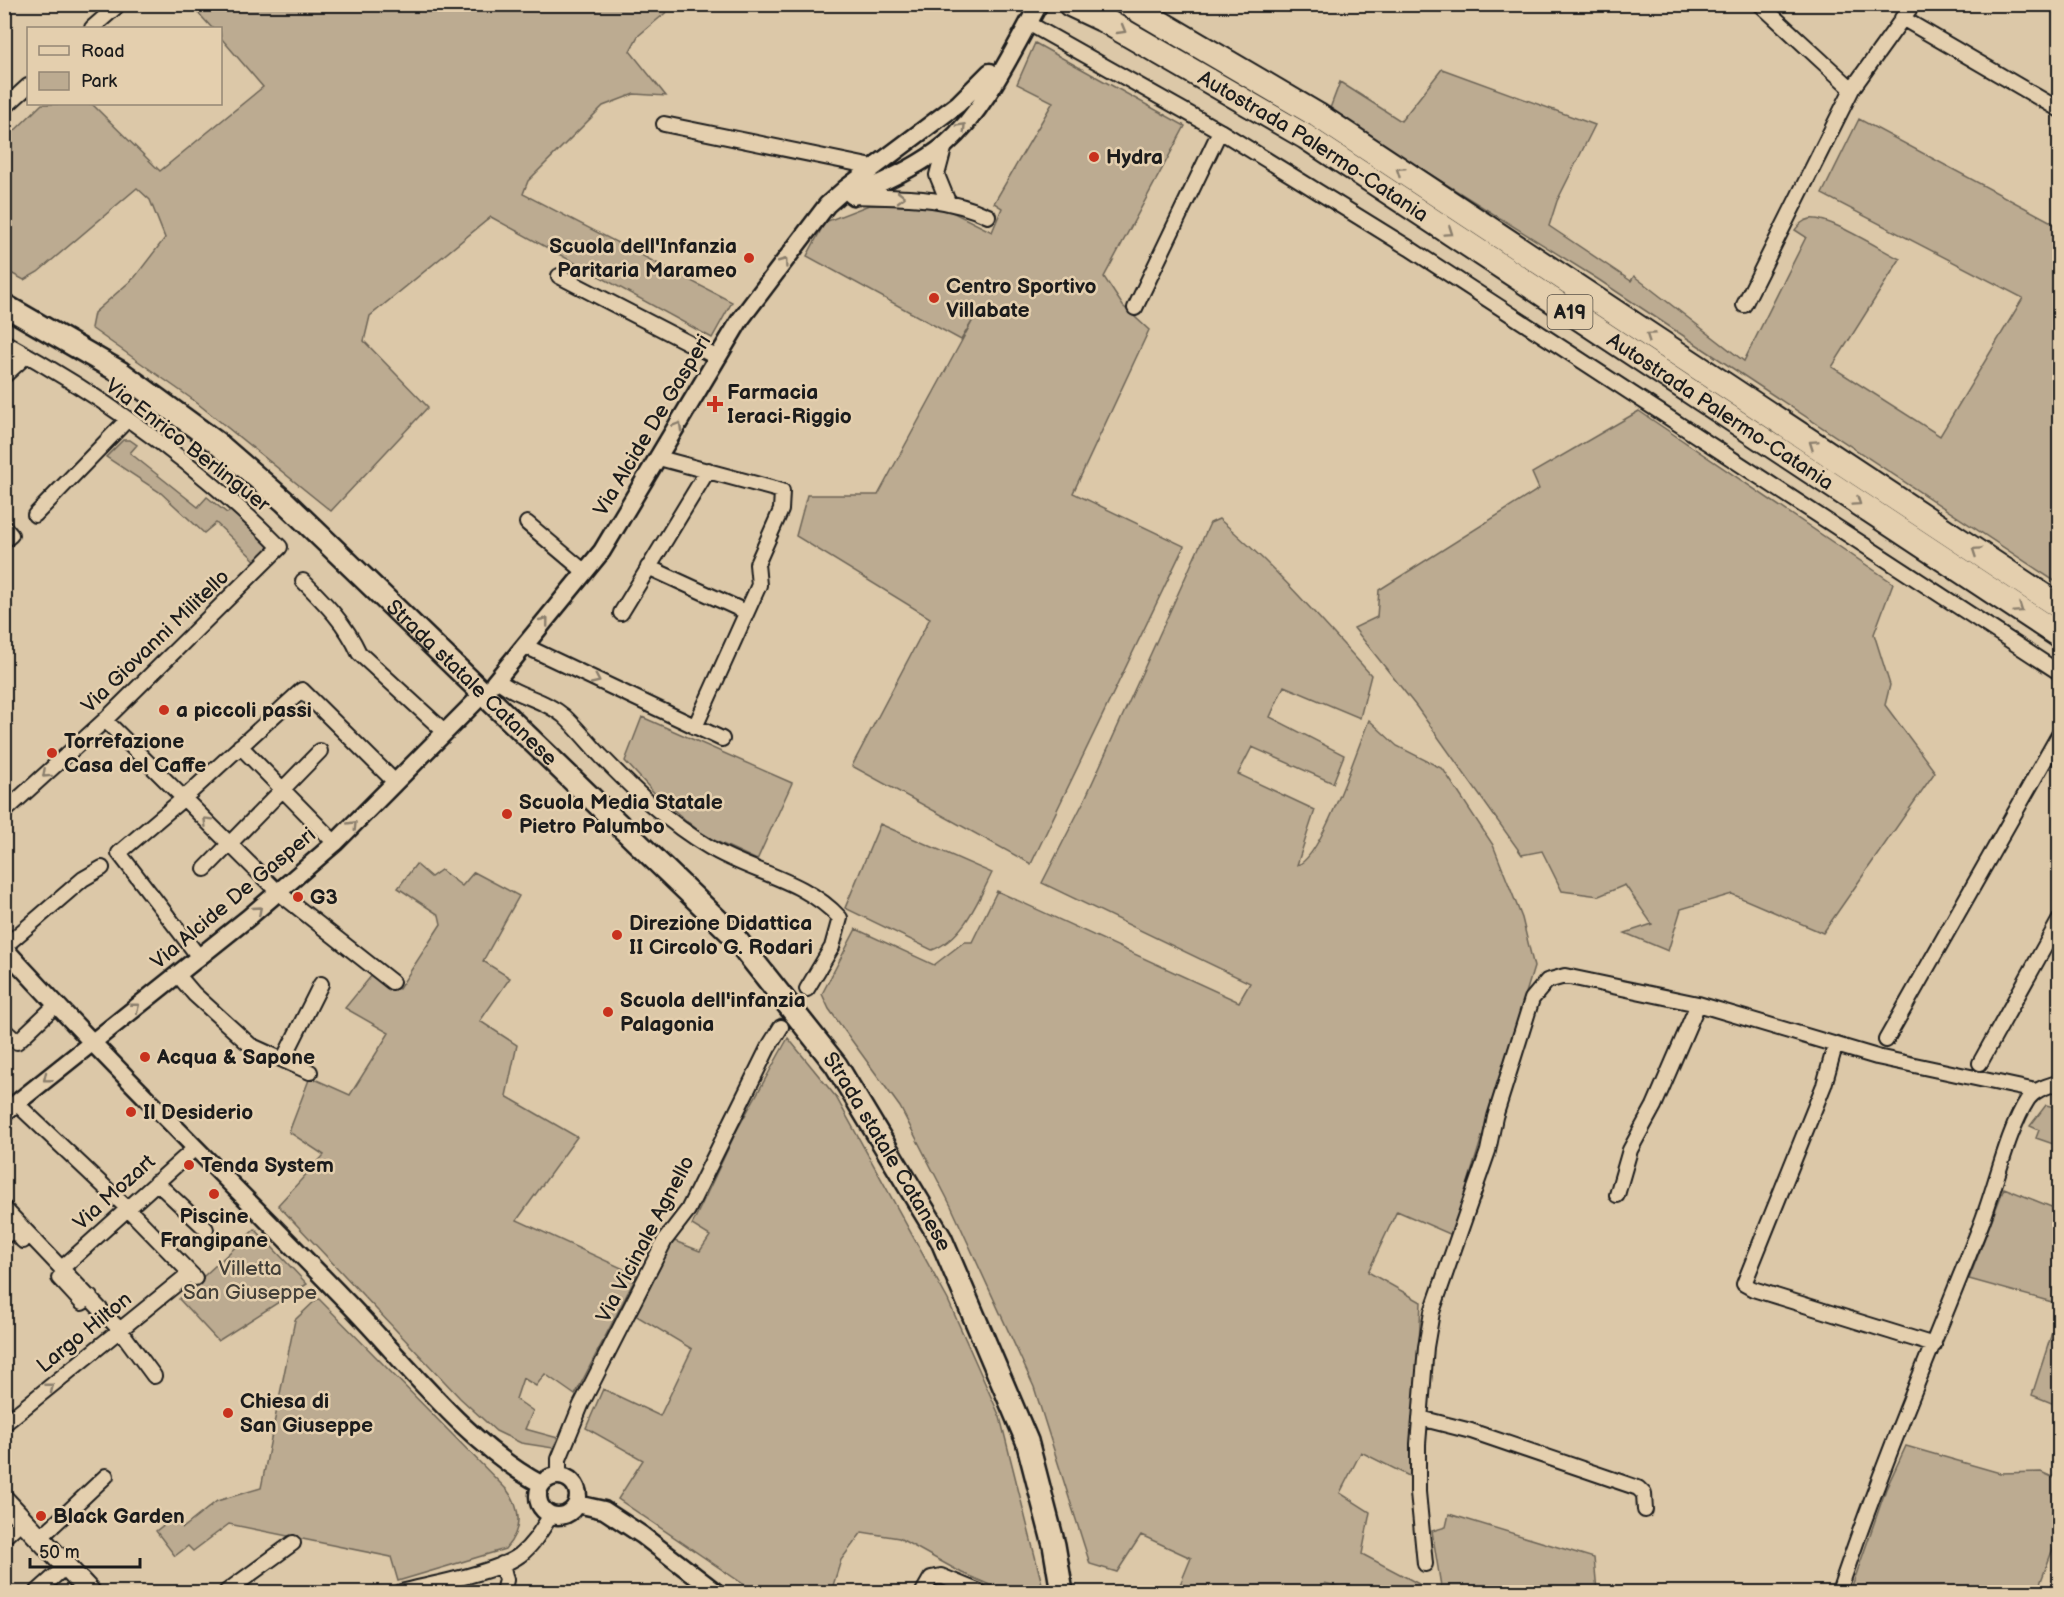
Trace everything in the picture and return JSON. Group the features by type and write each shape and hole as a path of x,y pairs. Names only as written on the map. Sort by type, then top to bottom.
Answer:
{"highway":[{"name":"Autostrada Palermo-Catania","path":"1070,4 1102,19 1306,137 2060,636"},
{"name":"Autostrada Palermo-Catania","path":"1128,4 1317,115 2060,607"}],"main road":[{"name":"Strada statale Catanese","path":"4,305 120,372 217,443 284,501 732,934 836,1065 941,1239 1027,1440 1054,1545 1062,1593"},
{"path":"4,1500 90,1593"}],"street":[{"name":"Via Alcide De Gasperi","path":"849,193 907,170 945,145 974,114 1039,4"},
{"path":"1760,4 1852,89"},
{"path":"1744,305 1852,89 1913,4"},
{"path":"93,27 116,7"},
{"path":"1902,18 2060,110"},
{"path":"1028,23 1220,131 1409,248 2060,673"},
{"name":"Via Alcide De Gasperi","path":"496,681 602,551 740,320 820,214 849,193 873,167 932,125 977,87 1016,43"},
{"path":"4,108 27,87"},
{"path":"664,124 873,167"},
{"path":"932,125 945,145 937,175 948,202"},
{"path":"1135,308 1220,131"},
{"path":"894,151 907,170"},
{"path":"849,193 936,199 988,216"},
{"path":"559,276 718,358"},
{"name":"Via Enrico Berlinguer","path":"4,342 27,354 128,419 240,506 280,547"},
{"path":"4,376 27,354"},
{"path":"35,515 128,419"},
{"path":"659,458 782,491 781,510 757,564 759,585 695,726"},
{"path":"621,613 708,470"},
{"path":"526,523 585,572"},
{"name":"Via Giovanni Militello","path":"4,812 105,720 280,547"},
{"path":"648,567 746,612"},
{"path":"303,581 329,606 351,636 359,653 445,732"},
{"path":"525,646 722,739"},
{"path":"496,681 506,688 536,698 564,716 626,781 686,832 711,849 798,886 826,902 840,918 832,947 807,989"},
{"path":"199,957 119,853 184,798 302,690 395,782"},
{"name":"Via Alcide De Gasperi","path":"8,1110 199,957 335,843 475,702"},
{"path":"105,720 278,892 393,982"},
{"path":"1886,1040 2060,734"},
{"path":"240,746 335,843"},
{"path":"205,869 320,751"},
{"path":"102,868 83,879 4,948 90,1043 325,1279 482,1443 525,1476 541,1484"},
{"path":"1980,1063 2060,919"},
{"path":"177,974 194,994 250,1045 310,1072"},
{"path":"1425,1564 1418,1492 1420,1418 1426,1347 1432,1312 1488,1151 1495,1117 1532,999 1547,981 1565,976 1698,1004 1835,1046 2036,1091"},
{"path":"284,1060 321,984"},
{"path":"1617,1195 1630,1150 1654,1106 1698,1004"},
{"path":"4,1030 17,1042 56,1005"},
{"name":"Via Vicinale Agnello","path":"559,1475 559,1459 581,1405 665,1240 688,1210 757,1069 781,1027"},
{"path":"1835,1046 1824,1085 1744,1284 1753,1289 1934,1346"},
{"path":"1839,1593 1880,1478 1989,1206 2013,1134 2028,1100 2036,1091 2060,1082"},
{"path":"8,1110 127,1208"},
{"name":"Via Mozart","path":"62,1268 194,1149"},
{"path":"156,1182 206,1229"},
{"path":"4,1208 120,1330 154,1376"},
{"name":"Largo Hilton","path":"4,1424 192,1275 127,1208"},
{"path":"4,1237 13,1229 82,1303 90,1297"},
{"path":"1420,1418 1471,1431 1638,1488 1644,1494 1645,1510"},
{"path":"559,1475 565,1476 575,1485 577,1503 566,1515 551,1515 539,1503 541,1484 552,1476 559,1475"},
{"path":"40,1538 106,1476"},
{"path":"577,1503 604,1510 642,1535 716,1593"},
{"path":"401,1593 502,1564 519,1555 535,1540 551,1515"},
{"path":"4,1537 23,1520"},
{"path":"226,1593 293,1543"},
{"path":"502,1564 506,1580 502,1593"},
{"path":"37,1593 66,1566"},
{"path":"923,1593 931,1578 941,1576 980,1593"}],"green space":[{"path":"676,4 638,36 630,51 666,96 634,94 603,106 528,181 523,194 732,302 712,338 491,217 370,316 364,341 428,407 331,511 192,399 91,328 94,313 135,277 165,238 150,200 137,188 38,272 24,280 5,270 5,140 41,105 93,105 160,171 263,87 222,39 222,27 211,27 191,5"},
{"path":"1035,43 1185,126 1104,277 1123,306 1149,330 1073,493 1184,546 1031,864 852,766 930,618 796,536 807,495 878,495 973,320 961,340 807,256 825,222 869,205 940,206 992,232 1002,208 994,203 1053,102 1017,84"},
{"path":"1442,69 1595,125 1557,201 1549,226 1631,281 1634,276 1744,361 1806,237 1795,230 1803,222 1819,219 1855,234 1900,259 1832,367 1940,436 2023,298 1822,194 1859,119 2059,226 2059,584 1596,278 1329,111 1340,82 1401,121"},
{"path":"1639,411 1893,583 1874,634 1890,685 1885,705 1935,772 1823,933 1732,894 1681,909 1668,951 1625,933 1652,924 1625,885 1599,896 1562,891 1542,851 1522,855 1416,706 1354,628 1377,617 1379,590 1539,489 1532,473"},
{"path":"123,440 130,440 137,445 130,453 198,507 207,497 227,513 232,510 271,547 261,566 216,523 204,533 161,493 106,457"},
{"path":"1219,519 1279,575 1371,675 1360,718 1284,686 1270,717 1344,755 1333,783 1252,747 1238,774 1315,810 1297,865 1307,858 1327,824 1369,720 1397,746 1443,769 1493,845 1522,918 1534,967 1452,1235 1397,1211 1368,1272 1421,1302 1413,1478 1361,1452 1340,1493 1370,1512 1362,1554 1419,1584 1420,1592 1357,1592 1325,1583 1319,1592 1177,1592 1191,1558 1141,1535 1117,1572 1090,1564 1034,1387 951,1206 900,1107 829,1009 822,994 856,929 934,965 964,942 972,942 997,891 1239,1002 1250,983 1042,883 1084,801 1210,523"},
{"path":"642,717 792,783 757,860 705,836 659,798 625,761"},
{"path":"880,824 992,873 968,918 943,945 932,950 845,908"},
{"path":"416,864 431,877 441,870 462,886 474,872 519,896 483,961 510,978 480,1021 517,1045 506,1096 577,1137 517,1220 637,1275 575,1395 545,1374 536,1386 523,1378 516,1399 533,1411 525,1429 558,1438 553,1448 521,1443 496,1431 460,1398 278,1205 324,1155 289,1132 310,1077 350,1095 389,1033 345,1008 372,975 386,986 399,989 441,924 439,915 398,888"},
{"path":"788,1038 836,1097 948,1300 1000,1417 1044,1592 1006,1592 962,1573 899,1538 862,1532 841,1560 831,1592 755,1592 618,1499 643,1460 586,1428 603,1389 660,1416 692,1349 635,1315 672,1240 700,1251 710,1236 692,1225 737,1130"},
{"path":"2046,1105 2059,1108 2059,1146 2036,1138 2039,1130 2030,1126"},
{"path":"2004,1188 2059,1210 2059,1307 2052,1302 1969,1279"},
{"name":"Villetta San Giuseppe","path":"255,1229 307,1284 218,1341 179,1299"},
{"path":"318,1298 507,1490 515,1505 518,1520 515,1535 505,1549 398,1581 391,1557 229,1524 193,1551 188,1546 175,1556 156,1531 174,1517 183,1528 217,1501 261,1488 295,1320"},
{"path":"2059,1311 2059,1406 2032,1395"},
{"path":"1906,1446 2000,1473 2041,1472 2059,1480 2059,1532 2037,1592 1850,1592 1886,1489"},
{"path":"1449,1514 1594,1558 1597,1591 1600,1592 1442,1592 1432,1531 1446,1527"}],"tunnel":[{"path":"781,1027 807,989"}],"place":[{"name":"Hydra","path":"1094,157"},
{"name":"Scuola dell'Infanzia Paritaria Marameo","path":"749,258"},
{"name":"Centro Sportivo Villabate","path":"934,298"},
{"name":"Farmacia Ieraci-Riggio","path":"715,404"},
{"name":"a piccoli passi","path":"164,710"},
{"name":"Torrefazione Casa del Caffe","path":"52,753"},
{"name":"Scuola Media Statale Pietro Palumbo","path":"507,814"},
{"name":"G3","path":"298,897"},
{"name":"Direzione Didattica II Circolo G. Rodari","path":"617,935"},
{"name":"Scuola dell'infanzia Palagonia","path":"608,1012"},
{"name":"Acqua & Sapone","path":"145,1057"},
{"name":"Il Desiderio","path":"131,1112"},
{"name":"Tenda System","path":"189,1165"},
{"name":"Piscine Frangipane","path":"214,1194"},
{"name":"Chiesa di San Giuseppe","path":"228,1413"},
{"name":"Black Garden","path":"41,1516"}]}
